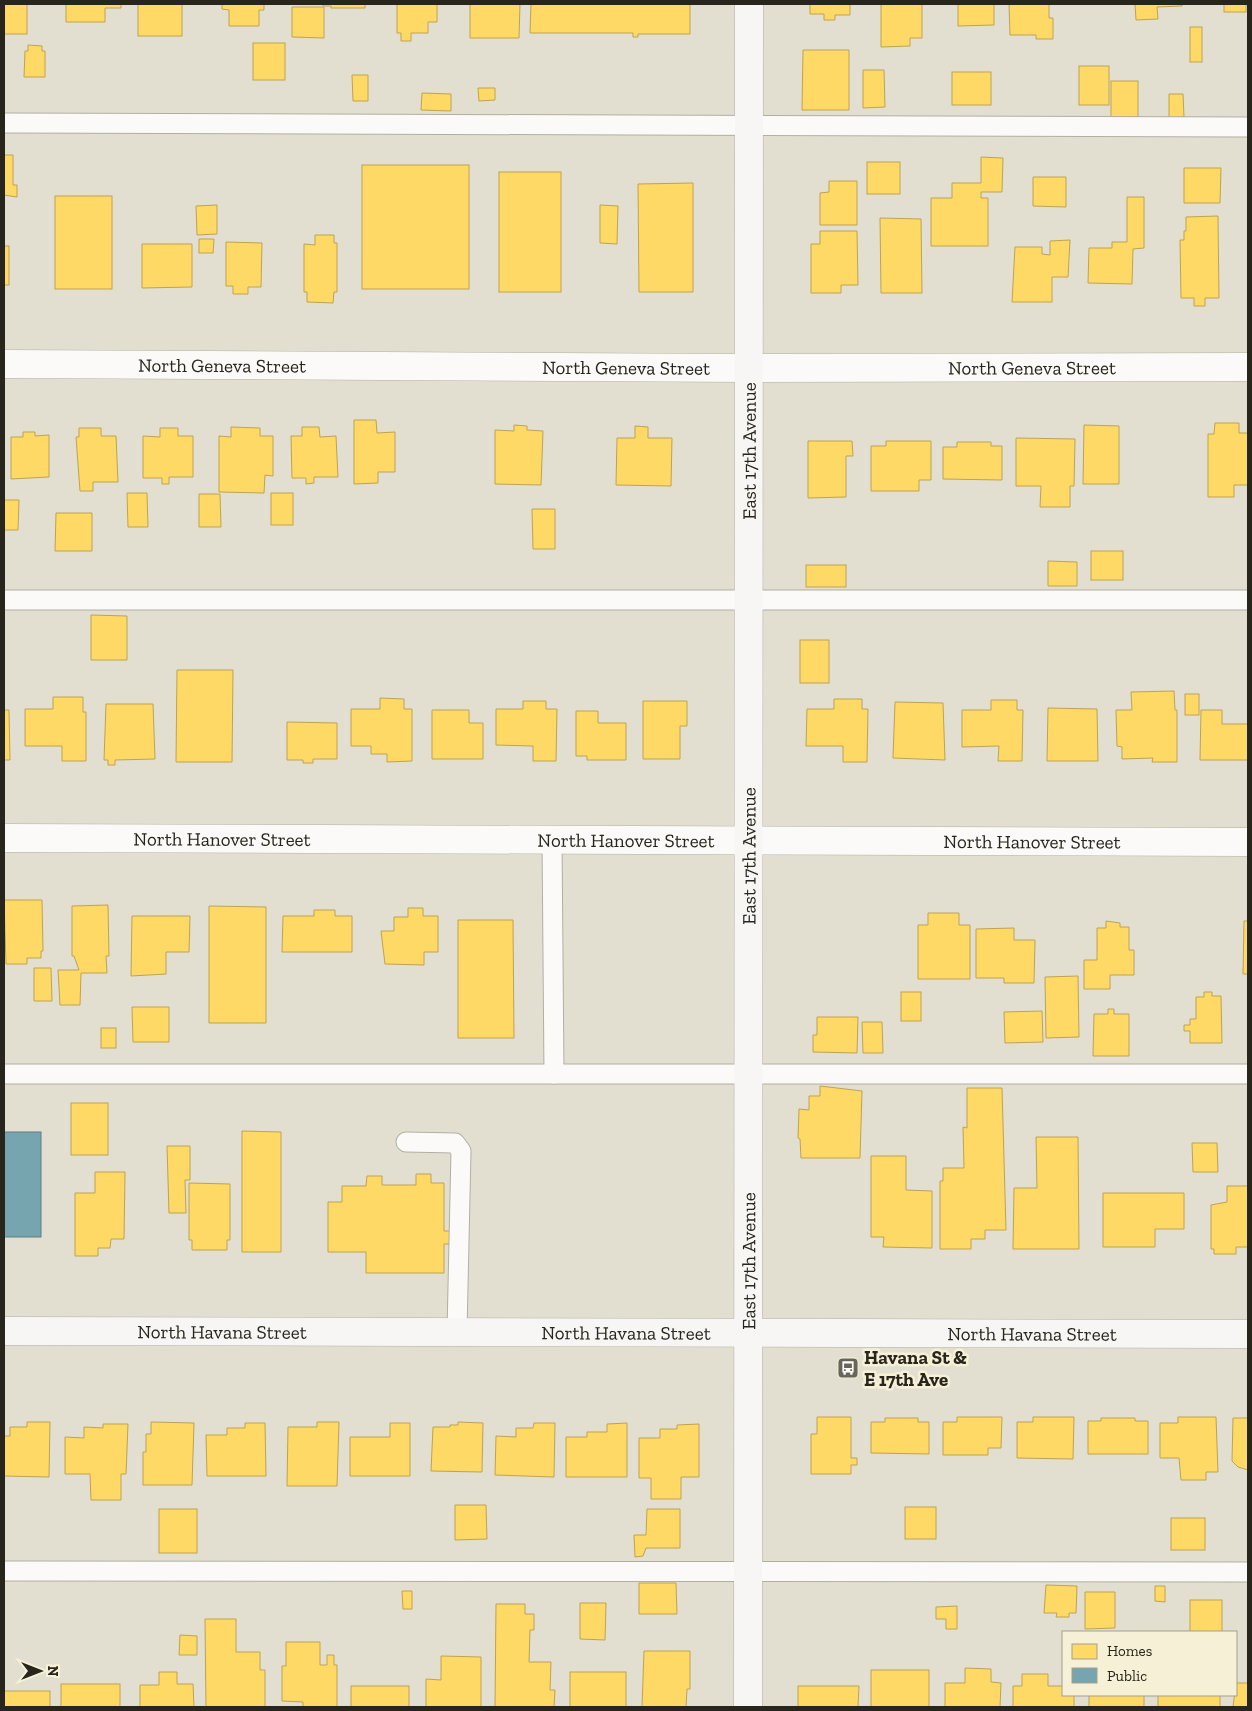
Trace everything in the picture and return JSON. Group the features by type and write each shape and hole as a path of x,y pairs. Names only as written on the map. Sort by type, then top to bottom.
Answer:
{"street":[{"name":"East 17th Avenue","path":"748,1707 749,4"},
{"name":"North Geneva Street","path":"4,364 749,368 1248,367"},
{"name":"North Hanover Street","path":"4,838 1248,842"},
{"name":"North Havana Street","path":"4,1331 1248,1334"}],"lane":[{"path":"4,123 1248,127"},
{"path":"4,600 1248,600"},
{"path":"552,839 554,1074"},
{"path":"4,1074 1248,1074"},
{"path":"406,1142 455,1144 461,1151 457,1332"},
{"path":"4,1571 1248,1572"}],"building: Homes":[{"path":"4,4 27,4 27,34 4,34"},
{"path":"66,4 121,4 121,8 105,8 105,22 66,22"},
{"path":"138,4 182,4 182,36 138,36"},
{"path":"222,4 264,4 264,10 259,10 259,26 229,26 229,10 222,9"},
{"path":"323,4 365,4 365,8 331,8 331,6 323,6"},
{"path":"397,4 437,4 437,22 428,22 428,33 411,33 411,41 401,41 401,33 397,33"},
{"path":"470,4 520,4 519,38 470,38"},
{"path":"531,4 690,4 690,34 638,34 638,37 633,37 633,33 530,33"},
{"path":"810,4 850,4 850,15 835,15 835,20 824,20 824,14 810,14"},
{"path":"881,4 922,4 922,38 910,38 910,46 881,47"},
{"path":"958,4 994,4 994,25 958,26"},
{"path":"1009,4 1049,4 1049,18 1053,18 1053,39 1036,39 1036,35 1010,35"},
{"path":"1135,4 1182,4 1182,6 1157,7 1158,19 1136,20"},
{"path":"1224,4 1246,4 1246,12 1224,12"},
{"path":"292,7 324,7 324,38 292,37"},
{"path":"1190,27 1202,27 1202,62 1190,62"},
{"path":"253,43 285,43 285,80 253,80"},
{"path":"28,45 42,46 42,51 45,51 45,77 24,77 25,51 28,51"},
{"path":"803,50 849,50 849,110 802,110"},
{"path":"1079,66 1109,66 1109,105 1079,105"},
{"path":"863,70 884,70 885,107 863,108"},
{"path":"952,72 991,72 991,105 952,105"},
{"path":"352,75 368,75 368,101 353,101"},
{"path":"1111,81 1138,81 1138,117 1111,117"},
{"path":"478,88 495,88 495,100 479,101"},
{"path":"422,93 451,94 451,111 421,110"},
{"path":"1169,94 1183,94 1184,117 1169,118"},
{"path":"4,155 13,155 13,185 17,185 17,197 4,195"},
{"path":"981,157 1003,158 1002,192 981,192 981,198 988,198 988,246 931,246 931,198 952,198 952,183 981,183"},
{"path":"867,162 900,162 900,194 867,194"},
{"path":"362,165 469,165 469,289 362,289"},
{"path":"1184,168 1221,168 1220,203 1184,203"},
{"path":"499,172 561,172 561,292 499,292"},
{"path":"1033,177 1066,177 1066,207 1033,206"},
{"path":"829,181 857,181 857,225 820,225 820,193 829,192"},
{"path":"693,183 693,292 639,292 638,184"},
{"path":"55,196 112,196 112,289 55,289"},
{"path":"1127,197 1144,197 1144,248 1133,249 1132,284 1088,283 1089,248 1112,248 1112,242 1127,242"},
{"path":"217,205 217,234 197,235 196,206"},
{"path":"600,205 618,206 617,244 600,243"},
{"path":"1218,216 1219,298 1205,298 1205,306 1194,306 1194,298 1181,298 1180,240 1184,240 1186,217"},
{"path":"880,218 921,219 922,293 881,293"},
{"path":"820,231 857,231 858,285 841,285 841,293 811,293 811,244 820,244"},
{"path":"315,235 334,235 334,243 337,243 337,292 334,292 333,303 307,302 307,292 304,292 304,244 315,245"},
{"path":"199,239 214,239 213,253 199,253"},
{"path":"1070,240 1068,277 1052,277 1052,302 1012,302 1015,247 1042,247 1042,254 1050,255 1050,241"},
{"path":"226,242 262,243 261,287 248,287 248,294 233,294 233,286 226,286"},
{"path":"142,244 192,244 192,287 142,288"},
{"path":"4,246 9,246 9,285 4,285"},
{"path":"354,420 376,420 377,433 395,432 395,472 378,472 378,483 354,484"},
{"path":"1215,423 1239,423 1239,433 1248,433 1248,485 1234,485 1234,497 1208,497 1208,434 1214,434"},
{"path":"514,425 527,426 527,430 543,431 541,485 495,484 495,430 514,431"},
{"path":"1084,425 1119,426 1119,484 1083,484"},
{"path":"635,426 648,427 648,438 672,438 671,486 616,485 617,438 635,438"},
{"path":"231,427 260,428 260,436 273,436 273,476 265,475 264,493 219,492 219,436 231,437"},
{"path":"302,427 319,427 320,437 336,436 338,477 314,477 314,483 306,484 306,478 292,478 291,436 302,436"},
{"path":"79,428 101,428 101,436 116,436 118,482 93,482 93,491 80,491 76,437 79,437"},
{"path":"160,428 178,428 178,436 193,436 193,477 169,477 169,484 162,484 162,478 143,478 143,436 160,437"},
{"path":"23,432 35,432 35,436 49,435 49,477 11,479 11,437 23,437"},
{"path":"1016,438 1075,439 1074,486 1070,486 1070,507 1040,507 1041,486 1016,486"},
{"path":"808,441 852,441 853,456 846,456 846,497 808,498"},
{"path":"886,441 931,441 931,480 919,480 919,491 871,491 871,446 886,446"},
{"path":"957,442 991,442 991,446 1002,446 1002,480 943,479 943,447 957,447"},
{"path":"127,493 147,493 148,527 128,527"},
{"path":"271,493 293,493 293,525 271,525"},
{"path":"199,494 220,494 221,527 199,527"},
{"path":"4,500 19,500 18,530 4,530"},
{"path":"532,509 555,509 555,549 533,549"},
{"path":"56,513 92,513 92,551 55,551"},
{"path":"1091,551 1123,551 1123,580 1091,580"},
{"path":"1048,561 1077,562 1077,586 1048,586"},
{"path":"806,565 846,565 846,587 806,587"},
{"path":"91,615 127,616 127,660 91,660"},
{"path":"800,640 829,640 829,683 800,683"},
{"path":"177,670 233,670 232,762 176,762"},
{"path":"1174,691 1175,710 1177,710 1177,762 1152,762 1153,758 1122,759 1122,747 1117,746 1116,710 1132,710 1131,692"},
{"path":"1185,694 1199,694 1199,715 1185,715"},
{"path":"53,697 83,697 83,712 86,712 86,761 62,761 62,746 25,746 25,709 53,709"},
{"path":"380,698 404,699 404,709 412,709 412,761 387,762 387,754 371,754 371,746 351,746 351,709 380,709"},
{"path":"834,699 862,699 862,709 868,709 867,762 843,762 843,746 806,746 807,709 834,709"},
{"path":"991,700 1017,700 1017,710 1023,710 1022,761 998,761 999,746 962,747 962,710 991,710"},
{"path":"523,701 546,701 546,709 557,709 556,761 533,761 533,746 496,745 496,709 523,709"},
{"path":"643,701 687,701 687,726 680,726 680,759 643,759"},
{"path":"895,702 943,703 945,760 893,758"},
{"path":"106,704 153,704 155,759 115,760 115,765 108,765 108,760 104,760"},
{"path":"1048,708 1097,709 1098,761 1047,761"},
{"path":"4,710 9,710 10,760 4,760"},
{"path":"432,710 469,710 469,723 483,723 483,759 432,759"},
{"path":"1201,710 1222,710 1222,724 1248,724 1248,760 1200,760"},
{"path":"576,711 598,711 598,723 626,723 626,760 587,760 587,756 576,756"},
{"path":"287,722 337,723 337,759 313,759 313,763 303,763 303,760 287,760"},
{"path":"4,900 42,900 43,951 41,951 41,958 27,958 27,964 6,964"},
{"path":"108,905 109,956 106,956 107,973 81,973 80,1005 60,1005 58,970 79,970 74,956 72,956 72,906"},
{"path":"209,906 266,907 266,1023 209,1023"},
{"path":"408,908 423,908 423,916 438,916 438,952 424,952 424,965 385,964 381,931 394,931 394,917 408,917"},
{"path":"314,910 335,910 335,916 352,916 352,952 282,952 283,916 314,916"},
{"path":"928,913 959,913 959,925 970,925 970,979 918,979 918,925 928,925"},
{"path":"132,916 190,916 189,952 166,952 166,974 131,976"},
{"path":"458,920 513,920 514,1038 458,1038"},
{"path":"1106,921 1120,923 1120,927 1129,927 1129,950 1134,950 1134,975 1110,975 1110,989 1084,989 1084,960 1097,960 1097,928 1106,928"},
{"path":"1244,921 1248,921 1248,974 1243,974"},
{"path":"1014,928 1014,940 1035,940 1034,983 1004,983 1004,978 976,978 976,929"},
{"path":"34,968 51,968 52,1001 34,1001"},
{"path":"1078,976 1079,1037 1046,1038 1045,977"},
{"path":"901,992 921,992 921,1021 901,1021"},
{"path":"1204,992 1212,992 1212,996 1221,996 1222,1043 1190,1043 1190,1031 1184,1031 1184,1025 1190,1025 1190,1019 1196,1019 1196,997 1204,997"},
{"path":"132,1007 169,1007 169,1042 133,1042"},
{"path":"1108,1009 1114,1009 1114,1014 1129,1014 1129,1056 1093,1056 1094,1014 1108,1014"},
{"path":"1042,1011 1043,1042 1005,1043 1004,1012"},
{"path":"817,1017 858,1017 857,1053 813,1052 813,1035 817,1035"},
{"path":"862,1022 882,1022 883,1053 863,1053"},
{"path":"101,1028 116,1028 116,1048 101,1048"},
{"path":"820,1086 862,1091 860,1158 801,1158 800,1139 798,1138 799,1109 809,1110 809,1096 820,1096"},
{"path":"967,1088 1002,1088 1006,1230 985,1230 985,1239 971,1239 971,1249 940,1249 940,1181 943,1181 943,1168 964,1168 963,1127 967,1128"},
{"path":"71,1103 108,1103 108,1155 71,1155"},
{"path":"242,1131 281,1132 281,1252 242,1252"},
{"path":"1036,1137 1078,1137 1079,1249 1013,1249 1014,1188 1037,1188"},
{"path":"1192,1143 1217,1143 1218,1172 1193,1172"},
{"path":"167,1146 190,1146 190,1180 185,1180 186,1213 169,1213"},
{"path":"871,1156 906,1156 906,1190 932,1191 932,1248 883,1247 884,1237 871,1237"},
{"path":"95,1172 125,1172 124,1239 111,1239 110,1248 98,1248 98,1256 75,1256 75,1193 95,1193"},
{"path":"416,1174 431,1174 431,1183 444,1183 444,1231 453,1231 453,1244 444,1244 444,1273 366,1273 366,1252 328,1252 328,1202 342,1202 342,1186 366,1186 367,1176 382,1176 382,1185 416,1185"},
{"path":"189,1183 230,1184 230,1240 227,1240 227,1250 192,1250 192,1240 189,1240"},
{"path":"1227,1186 1248,1186 1248,1247 1236,1247 1236,1254 1214,1254 1214,1249 1211,1249 1211,1205 1227,1202"},
{"path":"1103,1193 1184,1193 1184,1229 1155,1229 1155,1247 1103,1247"},
{"path":"817,1417 851,1417 851,1458 857,1458 857,1465 851,1465 851,1474 811,1474 811,1434 817,1434"},
{"path":"957,1417 1002,1417 1001,1448 988,1448 988,1455 943,1455 943,1422 957,1422"},
{"path":"1033,1417 1074,1417 1073,1459 1017,1458 1017,1422 1033,1422"},
{"path":"1178,1417 1216,1417 1218,1472 1206,1472 1206,1480 1181,1480 1179,1458 1160,1458 1160,1423 1178,1423"},
{"path":"885,1418 918,1418 918,1422 929,1422 929,1454 871,1453 871,1422 885,1422"},
{"path":"1101,1418 1135,1418 1135,1421 1148,1421 1148,1454 1088,1454 1088,1421 1101,1421"},
{"path":"1233,1418 1248,1418 1248,1470 1238,1467 1232,1461"},
{"path":"27,1422 50,1422 49,1477 4,1476 4,1436 10,1436 10,1427 27,1427"},
{"path":"151,1422 194,1423 192,1485 143,1485 143,1452 146,1452 146,1434 151,1434"},
{"path":"317,1422 339,1422 337,1486 287,1486 288,1427 317,1427"},
{"path":"458,1422 483,1423 482,1472 431,1471 433,1427 450,1427 450,1425 458,1425"},
{"path":"245,1423 265,1423 266,1476 207,1476 206,1435 227,1435 227,1428 245,1428"},
{"path":"390,1423 410,1423 410,1476 350,1476 350,1437 390,1437"},
{"path":"534,1423 555,1423 554,1477 495,1475 496,1436 516,1437 516,1428 533,1428"},
{"path":"627,1423 627,1477 566,1477 566,1437 587,1437 587,1432 607,1432 607,1424"},
{"path":"103,1424 128,1424 126,1474 121,1474 121,1500 91,1500 90,1474 65,1474 65,1437 84,1438 84,1427 103,1428"},
{"path":"699,1424 699,1477 681,1477 681,1499 651,1499 651,1478 639,1478 639,1438 660,1438 660,1429 677,1429 677,1425"},
{"path":"455,1505 486,1505 487,1539 455,1540"},
{"path":"905,1507 936,1507 936,1539 905,1539"},
{"path":"159,1509 197,1509 197,1553 159,1553"},
{"path":"647,1509 680,1509 680,1548 646,1548 643,1556 635,1557 634,1535 646,1535"},
{"path":"1171,1518 1205,1518 1205,1550 1171,1550"},
{"path":"639,1583 676,1583 677,1614 639,1614"},
{"path":"1046,1585 1077,1586 1076,1613 1069,1613 1069,1617 1056,1617 1057,1613 1044,1613"},
{"path":"1155,1586 1165,1586 1165,1602 1155,1601"},
{"path":"402,1591 412,1591 412,1609 403,1609"},
{"path":"1085,1592 1115,1592 1115,1628 1085,1629"},
{"path":"1190,1600 1222,1600 1222,1631 1190,1631"},
{"path":"580,1603 606,1603 605,1640 580,1639"},
{"path":"496,1604 525,1604 525,1614 534,1614 534,1630 530,1630 529,1662 551,1662 550,1690 555,1690 554,1707 495,1707"},
{"path":"957,1606 957,1629 946,1629 946,1619 936,1619 936,1607"},
{"path":"205,1619 236,1619 236,1652 260,1652 260,1670 265,1670 265,1707 206,1707"},
{"path":"180,1635 197,1636 197,1655 179,1655"},
{"path":"286,1642 320,1642 320,1665 327,1665 327,1655 334,1655 334,1665 337,1665 337,1707 303,1707 303,1702 282,1701 282,1666 286,1666"},
{"path":"644,1651 690,1651 690,1689 687,1689 686,1707 642,1707"},
{"path":"441,1656 481,1657 481,1707 426,1707 426,1679 441,1680"},
{"path":"965,1668 991,1669 991,1682 1001,1683 1000,1707 945,1707 945,1683 965,1683"},
{"path":"871,1670 929,1670 929,1707 871,1707"},
{"path":"159,1672 177,1672 177,1684 193,1684 194,1707 140,1707 140,1685 159,1685"},
{"path":"570,1672 626,1672 626,1707 570,1707"},
{"path":"1022,1674 1048,1674 1048,1686 1062,1686 1062,1696 1074,1696 1074,1707 1013,1707 1013,1686 1022,1686"},
{"path":"1237,1683 1248,1683 1248,1707 1233,1707 1234,1696 1237,1696"},
{"path":"61,1684 120,1684 120,1707 61,1707"},
{"path":"351,1686 409,1686 409,1707 351,1707"},
{"path":"798,1686 859,1686 858,1707 798,1707"},
{"path":"4,1691 50,1691 50,1707 4,1707"},
{"path":"1089,1696 1144,1696 1144,1707 1089,1707"},
{"path":"1158,1696 1220,1696 1220,1707 1158,1707"}],"building: Public":[{"path":"4,1132 41,1132 41,1237 4,1237"}],"place":[{"name":"Havana St & E 17th Ave","path":"848,1368"}]}
